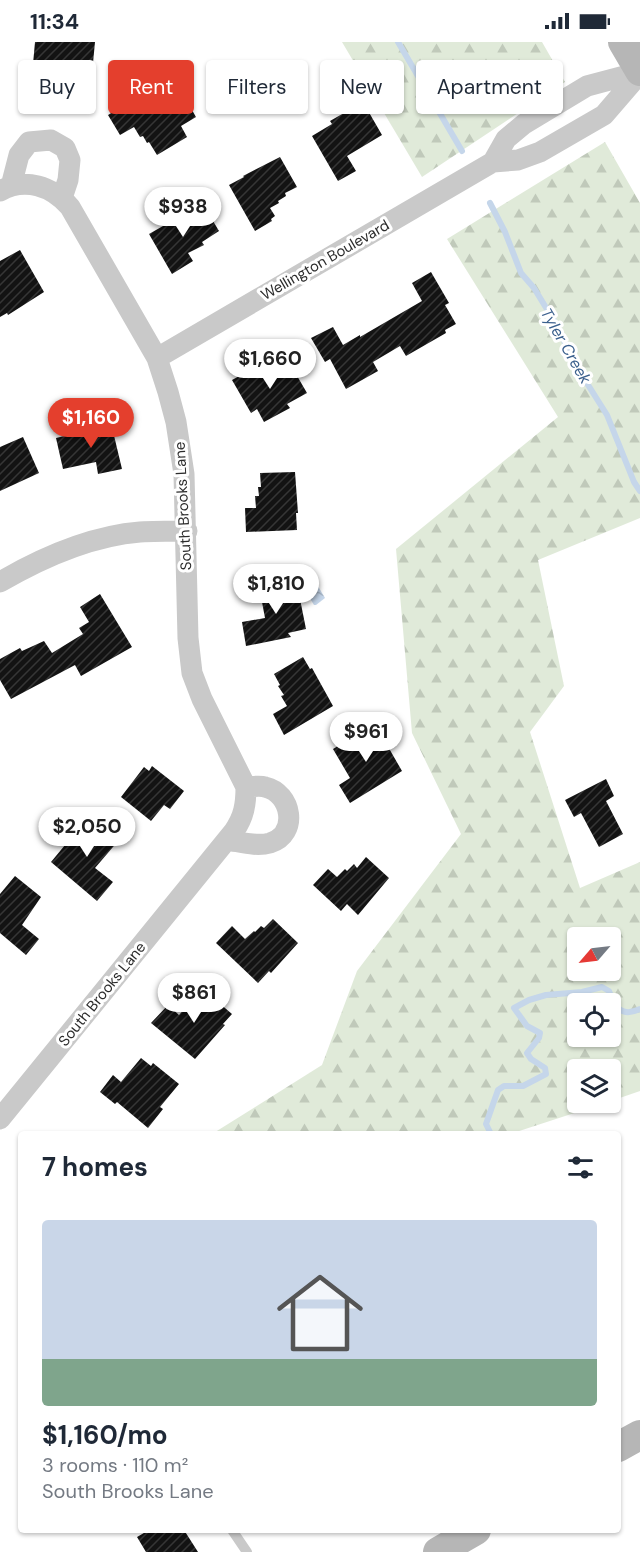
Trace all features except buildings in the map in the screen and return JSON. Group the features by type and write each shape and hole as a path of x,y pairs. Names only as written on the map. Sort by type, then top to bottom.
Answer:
{"main road":[{"path":"623,42 640,72"},
{"path":"621,1445 640,1435"},
{"path":"438,1552 471,1533"}],"street":[{"name":"Wellington Boulevard","path":"493,162 506,140 524,124 587,86 640,72"},
{"name":"Wellington Boulevard","path":"157,358 493,162 518,160 540,152 604,115 640,72"},
{"path":"5,189 19,154 29,142 51,140 65,148 70,160 68,180 62,198"},
{"name":"South Brooks Lane","path":"0,1119 240,823 244,812 246,787 202,699 192,673 187,606 187,531 181,450 168,392 157,358 70,207 62,198 53,191 38,185 23,184 5,189"},
{"path":"0,582 31,564 69,548 138,532 187,531"},
{"path":"227,840 266,844 279,838 288,829 289,812 279,796 265,787 246,787"}],"lane":[{"path":"234,1533 247,1552"}],"green space":[{"path":"342,42 542,42 552,60 416,60 416,114 517,114 422,177 385,114 404,114 404,60 353,60"},
{"path":"605,142 640,203 640,518 538,560 564,686 530,732 580,888 640,862 640,1091 621,1098 621,1059 567,1059 567,1113 574,1113 519,1131 217,1131 322,1065 357,971 461,834 412,733 396,549 558,417 447,239"}],"water":[{"path":"312,576 325,598 316,605 300,582 304,577"}],"waterway":[{"name":"Tyler Creek","path":"398,42 462,151"},
{"name":"Tyler Creek","path":"490,203 505,232 521,273 534,288 559,329 573,361 607,415 634,482 640,491"},
{"name":"Tyler Creek","path":"490,1131 486,1124 498,1090 504,1086 523,1086 546,1074 545,1068 531,1059 527,1053 539,1038 540,1033 527,1026 514,1008 546,995 582,992 602,987 609,991 616,1006 623,1011 640,1009"}]}
